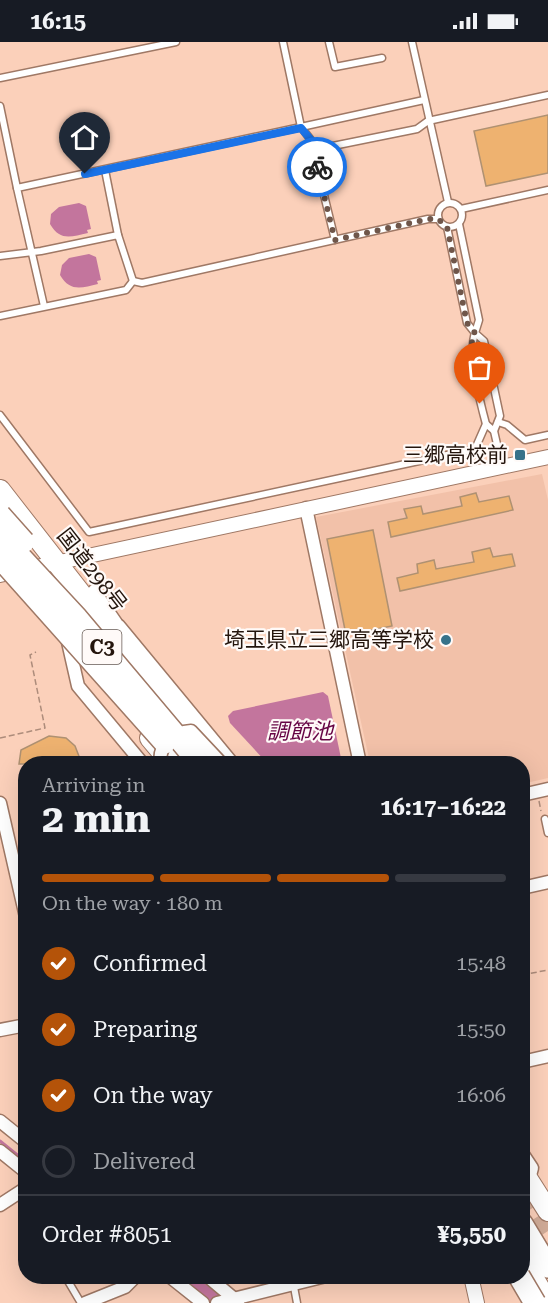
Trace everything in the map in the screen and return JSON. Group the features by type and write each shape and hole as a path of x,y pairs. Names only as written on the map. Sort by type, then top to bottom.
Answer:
{"highway":[{"name":"国道298号","path":"0,490 57,564 93,600 208,756"},
{"path":"0,516 106,643 135,685"},
{"name":"C3","path":"0,535 135,685 193,756"},
{"path":"2,569 165,756"},
{"name":"C3","path":"2,569 177,756"},
{"path":"530,1181 548,1211"},
{"path":"530,1219 548,1247"},
{"path":"530,1237 548,1267"},
{"path":"530,1277 548,1302"},
{"path":"528,1284 535,1303"}],"street":[{"path":"2,569 57,564 548,457"},
{"path":"306,508 358,756"},
{"path":"93,600 118,626 227,756"},
{"path":"93,600 118,626"},
{"path":"68,642 78,686 136,756"},
{"path":"160,756 164,746 179,732 191,731 214,756"},
{"path":"0,802 18,882"},
{"path":"530,886 548,882"},
{"path":"0,1030 18,1027"},
{"path":"530,1060 548,1056"},
{"path":"0,1121 18,1136"},
{"path":"0,1151 18,1166"},
{"path":"530,1178 548,1194"},
{"path":"0,1204 18,1193"},
{"path":"85,1303 128,1284"},
{"path":"179,1284 202,1303"},
{"path":"217,1284 236,1300"},
{"path":"217,1303 236,1300 282,1284"},
{"path":"473,1284 477,1303"}],"lane":[{"path":"0,78 176,42"},
{"path":"283,42 301,128 311,140 335,240"},
{"path":"329,42 335,67 382,58"},
{"path":"412,42 448,202"},
{"path":"313,150 417,129 428,121 548,94"},
{"path":"17,188 424,100"},
{"path":"0,106 30,251 44,306"},
{"path":"105,170 118,235 133,282"},
{"path":"461,209 548,189"},
{"path":"438,219 439,208 448,202 456,203 461,209 462,217 459,224 479,320 471,345 477,375 476,383 486,424 494,431 502,467"},
{"path":"133,282 142,283 438,219"},
{"path":"438,219 447,227 467,323 484,341 500,416 494,431"},
{"path":"447,227 459,224"},
{"path":"0,256 41,251 118,235"},
{"path":"0,316 126,290 133,282"},
{"path":"0,415 89,532 475,449 486,424"},
{"path":"498,422 507,425 525,440 548,435"},
{"path":"545,819 548,833"},
{"path":"70,1284 81,1303"},
{"path":"294,1284 297,1303"}],"path":[{"path":"0,738 45,728 30,655 36,652"},
{"path":"542,791 545,819"},
{"path":"530,973 548,970"}],"shaded area":[{"name":"埼玉県立三郷高等学校","path":"542,474 548,500 548,778 530,782 530,756 368,756 316,517"}],"water":[{"path":"79,203 86,206 91,229 87,230 88,233 71,236 58,233 50,224 51,214 59,207"},
{"path":"89,254 96,257 101,280 97,281 98,284 81,287 68,284 60,275 62,265 69,258"},
{"name":"調節池","path":"323,692 328,696 341,756 261,756 230,723 228,716 233,711"}],"building":[{"path":"548,115 548,173 486,186 474,131"},
{"path":"476,493 479,502 509,496 513,510 391,537 388,522 407,518 404,509 421,506 423,514 462,506 460,497"},
{"path":"373,530 392,626 346,635 327,539"},
{"path":"490,548 493,557 512,554 515,566 400,591 397,578 418,573 417,564 434,560 436,569 474,562 472,552"},
{"path":"49,736 66,738 75,746 79,756 20,756 21,750"}],"waterway":[{"path":"0,1141 18,1156"},
{"path":"191,1284 215,1303"}],"tunnel":[{"path":"530,1203 548,1231"}],"way so far":[{"path":"317,167 335,240 428,219 438,219 447,227 467,323 475,333 471,345 480,404"}],"place":[{"name":"三郷高校前","path":"520,455"},
{"name":"埼玉県立三郷高等学校","path":"446,640"}],"route":[{"path":"85,174 301,128 311,140 317,167"}]}
